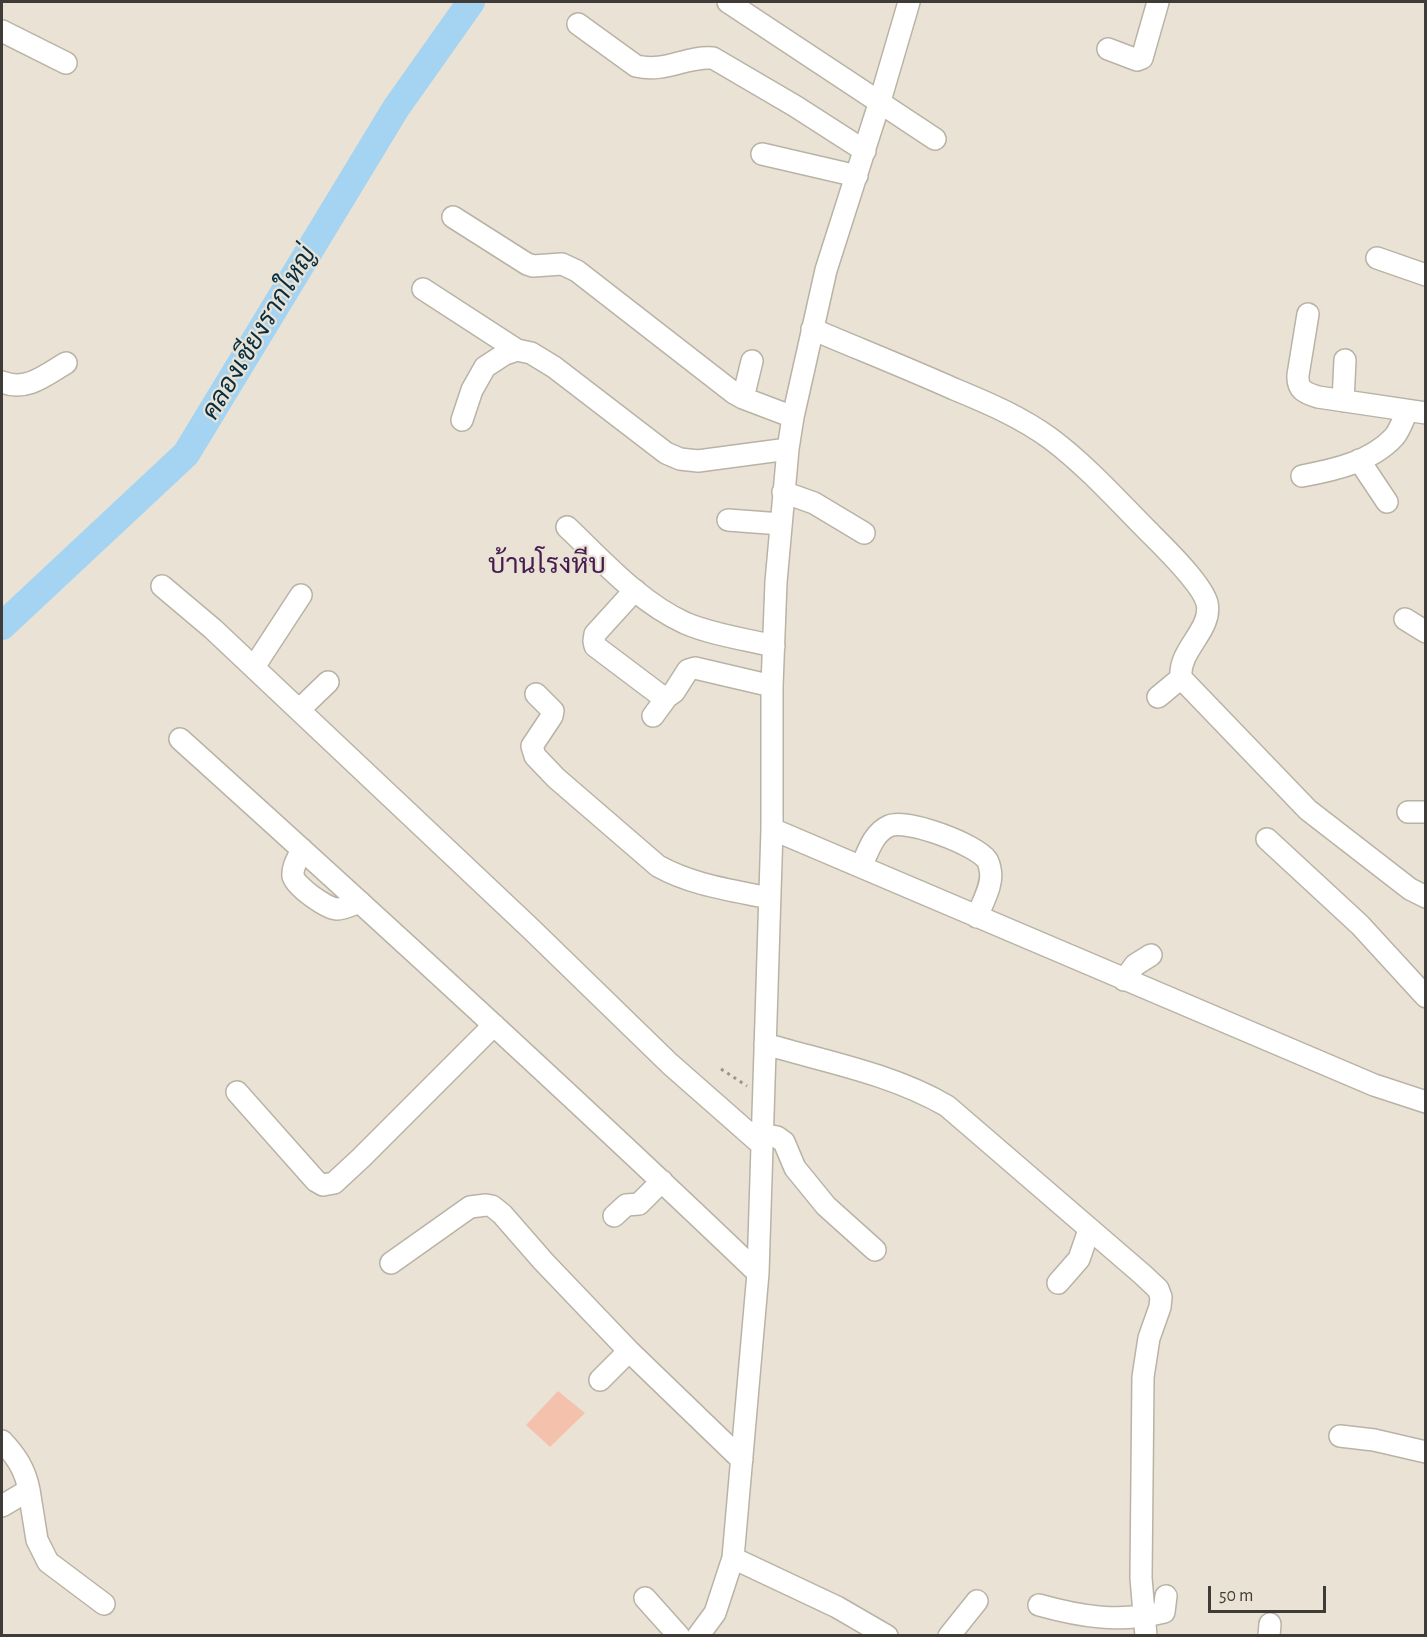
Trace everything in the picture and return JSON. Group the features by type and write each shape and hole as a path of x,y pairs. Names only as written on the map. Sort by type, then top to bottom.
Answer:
{"street":[{"path":"728,2 935,139"},
{"path":"698,1635 715,1613 733,1558 758,1273 772,829 772,686 783,492 792,417 826,270 865,151 909,2"},
{"path":"1108,49 1137,60 1142,58 1158,2"},
{"path":"578,24 636,66 648,69 667,67 700,57 713,58 786,100 865,151"},
{"path":"2,31 66,63"},
{"path":"762,154 857,176"},
{"path":"453,217 527,264 539,266 562,264 577,271 714,379 743,399 792,417"},
{"path":"1377,258 1425,274"},
{"path":"423,289 517,350 531,353 554,367 666,453 680,459 698,460 788,449"},
{"path":"1308,314 1298,384 1303,392 1318,397 1416,412"},
{"path":"812,329 1014,415 1052,440 1088,472 1172,555 1207,602 1206,620 1184,657 1180,670 1181,678 1308,810 1410,889 1425,897"},
{"path":"462,420 472,390 485,367 504,354 517,350"},
{"path":"1343,401 1345,360"},
{"path":"743,399 752,362"},
{"path":"2,382 18,386 35,382 66,363"},
{"path":"1302,476 1337,469 1359,460 1385,445 1416,412"},
{"path":"1359,460 1387,501"},
{"path":"783,492 814,503 864,533"},
{"path":"728,520 781,524"},
{"path":"567,527 635,590 684,622 774,646"},
{"path":"162,586 213,629 670,1064 761,1139 777,1137 784,1142 795,1168 826,1206 874,1250"},
{"path":"635,590 595,634 595,646 660,695 667,697"},
{"path":"254,668 301,595"},
{"path":"1405,619 1425,632"},
{"path":"653,716 667,697 674,692 688,670 695,668 772,686"},
{"path":"1158,697 1181,678"},
{"path":"299,710 328,682"},
{"path":"536,694 553,711 532,746 535,756 565,785 658,866 676,876 710,886 769,898"},
{"path":"180,739 494,1025 758,1273"},
{"path":"861,867 877,834 890,825 905,824 928,828 988,860 992,872 990,885 976,917"},
{"path":"772,829 1374,1086 1425,1102"},
{"path":"1267,839 1355,920 1425,997"},
{"path":"302,849 294,865 293,875 298,885 326,906 338,909 360,902"},
{"path":"1124,980 1136,965 1151,955"},
{"path":"237,1092 316,1181 323,1185 334,1182 361,1158 494,1025"},
{"path":"765,1044 891,1080 925,1093 947,1106 1158,1289 1161,1297 1160,1307 1149,1338 1143,1377 1141,1578 1145,1626"},
{"path":"614,1216 626,1205 639,1204 662,1181"},
{"path":"391,1263 470,1208 492,1206 629,1351 741,1460"},
{"path":"1058,1283 1079,1259 1089,1230"},
{"path":"600,1380 629,1351"},
{"path":"1340,1436 1374,1440 1425,1452"},
{"path":"2,1441 14,1454 25,1472 15,1498 48,1562 104,1604"},
{"path":"733,1558 837,1607 887,1635"},
{"path":"1039,1605 1076,1615 1110,1618 1145,1626 1164,1612 1166,1596"},
{"path":"645,1598 679,1635"},
{"path":"950,1635 977,1601"}],"path":[{"path":"721,1069 763,1098"}],"building":[{"path":"558,1391 585,1413 550,1447 526,1425"}],"waterway":[{"name":"คลองเชียงรากใหญ่","path":"2,626 186,454 396,108 471,2"}],"district":[{"name":"บ้านโรงหีบ","path":"547,565"}]}
